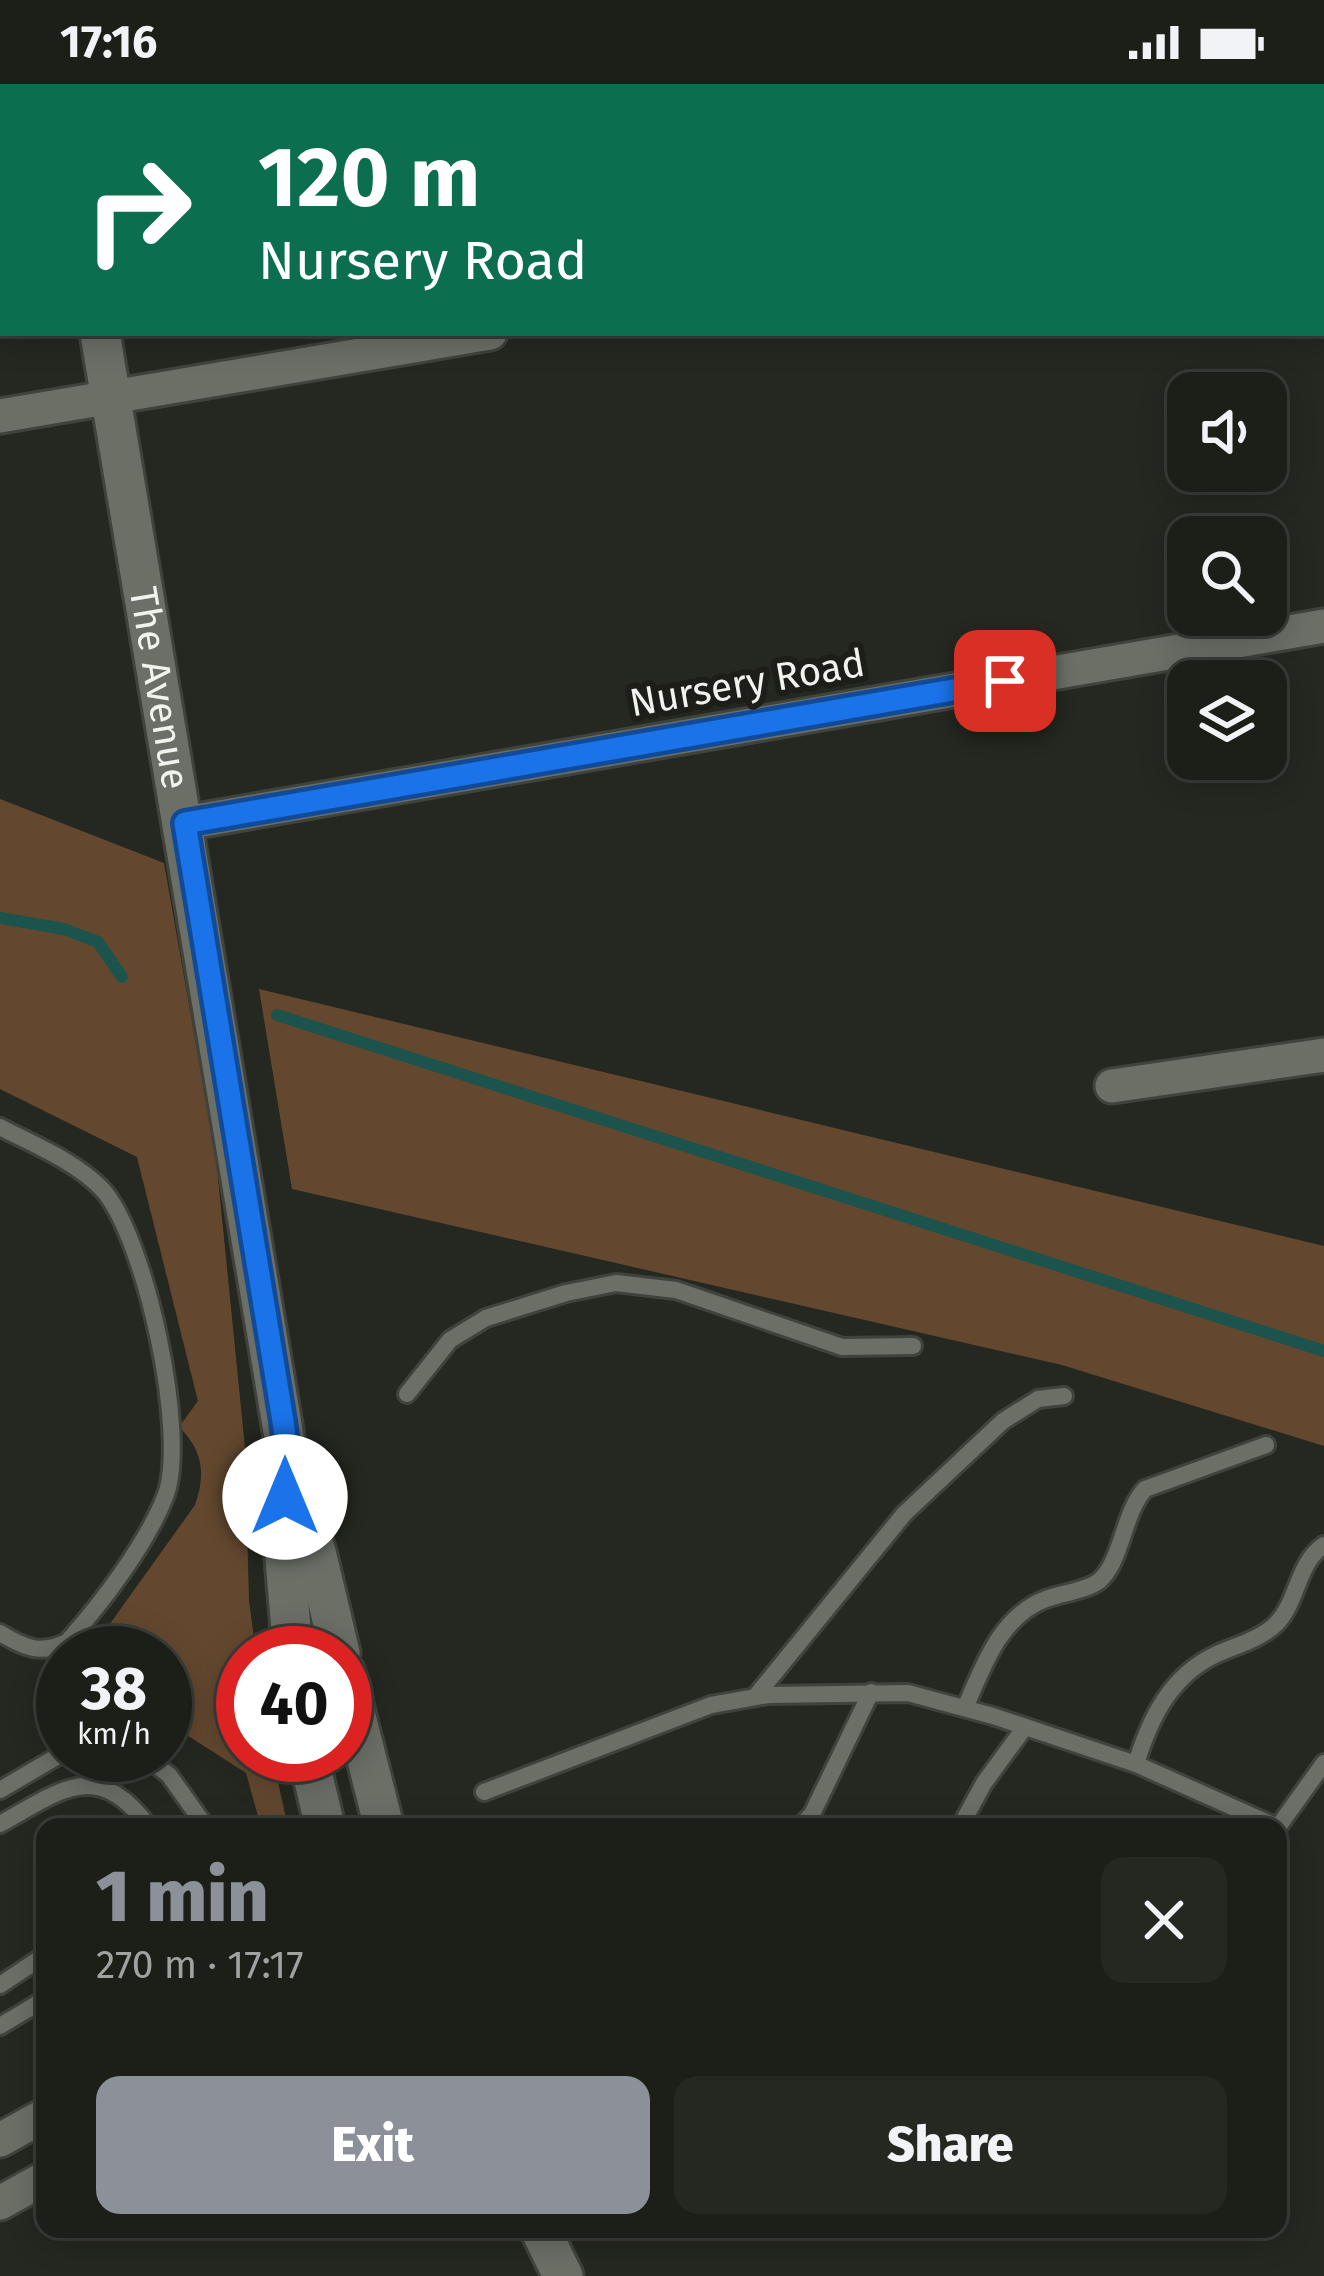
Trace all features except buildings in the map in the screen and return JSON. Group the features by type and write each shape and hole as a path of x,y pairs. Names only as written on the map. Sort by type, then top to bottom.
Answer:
{"street":[{"name":"The Avenue","path":"101,336 289,1467 334,1626"},
{"path":"0,416 473,336"},
{"name":"Nursery Road","path":"185,823 1324,626"},
{"path":"1112,1086 1324,1055"},
{"name":"The Avenue","path":"289,1467 285,1559 291,1626"},
{"path":"372,1780 382,1818"},
{"path":"315,1782 324,1818"},
{"path":"0,2140 36,2120"},
{"path":"0,2203 36,2183"}],"lane":[{"path":"0,1126 73,1166 103,1190 130,1232 151,1305 169,1408 172,1461 166,1495 146,1533 68,1642 50,1651 37,1651 0,1634"},
{"path":"407,1394 450,1340 486,1318 566,1292 616,1283 676,1290 842,1347 914,1346"},
{"path":"755,1696 904,1514 1003,1420 1037,1399 1064,1396"},
{"path":"965,1708 993,1644 1029,1606 1098,1581 1108,1568 1136,1499 1145,1490 1266,1445"},
{"path":"1136,1764 1149,1720 1191,1667 1250,1641 1281,1620 1309,1559 1324,1545"},
{"path":"808,1818 871,1692"},
{"path":"484,1792 711,1705 755,1696 908,1693 1136,1764 1258,1818"},
{"path":"965,1818 1025,1726"},
{"path":"1284,1818 1324,1763"},
{"path":"0,1790 36,1769"},
{"path":"174,1782 200,1818"},
{"path":"0,1824 69,1785 94,1785 118,1796 140,1818"},
{"path":"1287,1832 1296,1836"},
{"path":"0,1985 36,1961"},
{"path":"0,2026 36,2004"}],"shaded area":[{"path":"0,799 164,863 216,1158 245,1448 252,1626 216,1626 216,1754 192,1738 192,1626 108,1626 195,1505 201,1483 193,1445 179,1427 198,1401 137,1157 0,1089"},
{"path":"259,989 1324,1246 1324,1446 1062,1365 292,1189"},
{"path":"248,1782 278,1782 286,1818 258,1818"}],"waterway":[{"path":"0,918 64,929 98,942 122,977"},
{"path":"277,1015 1324,1351"}],"route":[{"path":"285,1497 289,1467 283,1421 185,823 1005,681"}]}
